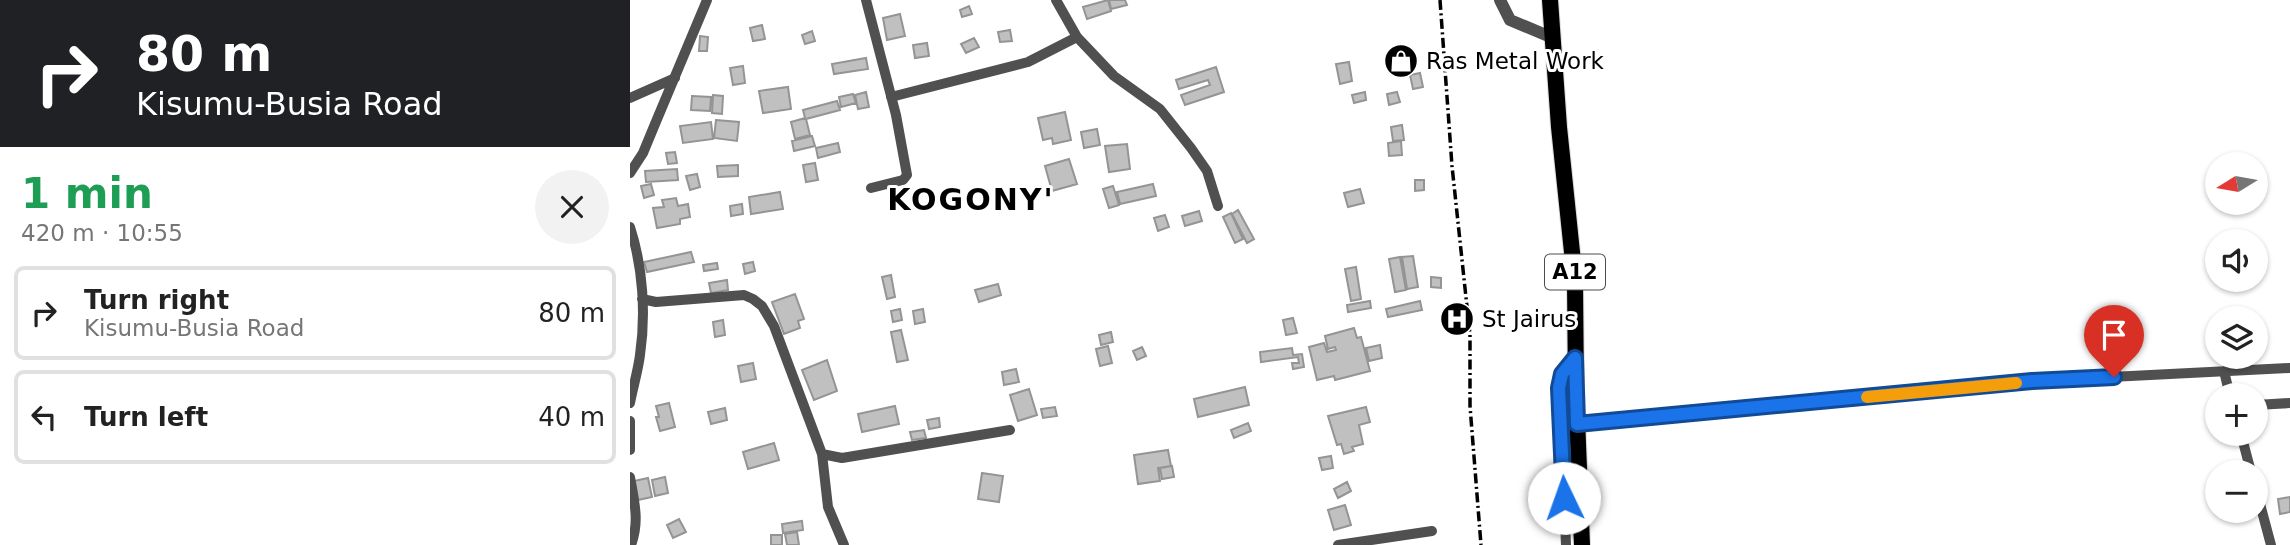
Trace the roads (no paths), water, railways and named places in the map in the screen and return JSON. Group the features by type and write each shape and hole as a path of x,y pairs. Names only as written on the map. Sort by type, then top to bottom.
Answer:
{"highway":[{"name":"A12","path":"1550,0 1559,127 1576,281 1575,358 1582,545"}],"street":[{"path":"630,173 643,153 707,0"},
{"path":"866,0 907,174 903,180 871,188"},
{"path":"1056,0 1077,37 1114,76 1160,109 1207,171 1219,206"},
{"path":"1500,0 1510,20 1553,38"},
{"path":"891,97 1028,62 1077,37"},
{"path":"630,98 675,78"},
{"path":"630,227 642,299 640,358 630,403"},
{"path":"642,299 656,302 744,295 754,299 774,326 822,454 828,507 844,545"},
{"path":"1566,545 1559,388 1562,374 1575,358"},
{"path":"1577,424 2032,381 2290,368"},
{"path":"2224,371 2227,383"},
{"path":"2268,404 2290,403"},
{"path":"630,421 630,450"},
{"path":"822,454 842,458 1010,430"},
{"path":"630,477 637,512 631,545"},
{"path":"2265,523 2271,545"},
{"path":"1338,545 1432,531"}],"railway":[{"path":"1440,0 1452,166 1470,335 1470,406 1481,545"}],"place":[{"name":"Ras Metal Work","path":"1401,61"},
{"name":"St Jairus","path":"1457,319"}],"district":[{"name":"KOGONY'","path":"971,200"}]}
